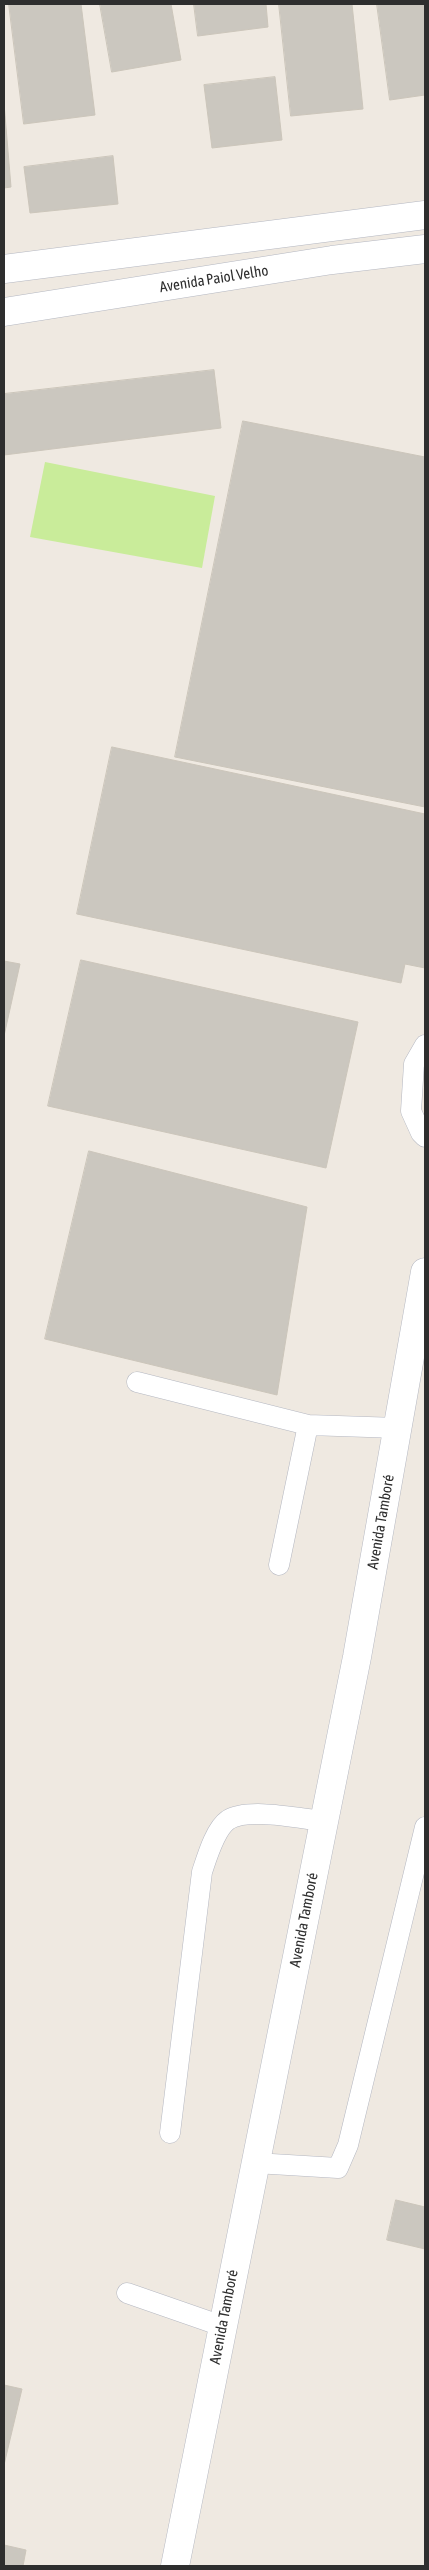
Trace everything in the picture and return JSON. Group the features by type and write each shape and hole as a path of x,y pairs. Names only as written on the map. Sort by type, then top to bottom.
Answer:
{"street":[{"path":"4,269 425,215"},
{"name":"Avenida Paiol Velho","path":"4,312 332,260 425,249"},
{"name":"Avenida Tamboré","path":"175,2566 357,1657 425,1272"}],"lane":[{"path":"425,1045 414,1064 410,1111 425,1137"},
{"path":"137,1382 308,1425 398,1428"},
{"path":"278,1565 308,1425"},
{"path":"170,2133 202,1872 213,1842 228,1820 249,1814 324,1821"},
{"path":"255,2163 338,2168 348,2145 425,1827"},
{"path":"127,2293 222,2326"}],"green space":[{"path":"45,462 215,496 202,568 30,537"}],"building":[{"path":"9,4 81,4 95,115 24,124"},
{"path":"100,4 171,4 181,60 112,72"},
{"path":"194,4 266,4 268,27 198,36"},
{"path":"279,4 352,4 363,109 291,116"},
{"path":"377,4 425,4 425,95 390,100"},
{"path":"275,77 282,140 212,148 204,85"},
{"path":"4,103 11,187 4,188"},
{"path":"113,156 118,204 30,213 24,167"},
{"path":"214,370 221,428 4,455 4,394"},
{"path":"243,421 425,457 425,807 175,757"},
{"path":"112,747 425,814 425,968 405,964 401,983 77,914"},
{"path":"81,960 358,1022 326,1168 48,1106"},
{"path":"4,961 20,964 4,1036"},
{"path":"89,1151 307,1207 277,1395 45,1339"},
{"path":"396,2200 425,2207 425,2249 387,2240"},
{"path":"4,2385 22,2389 4,2465"},
{"path":"4,2545 26,2550 23,2566 4,2566"}]}
